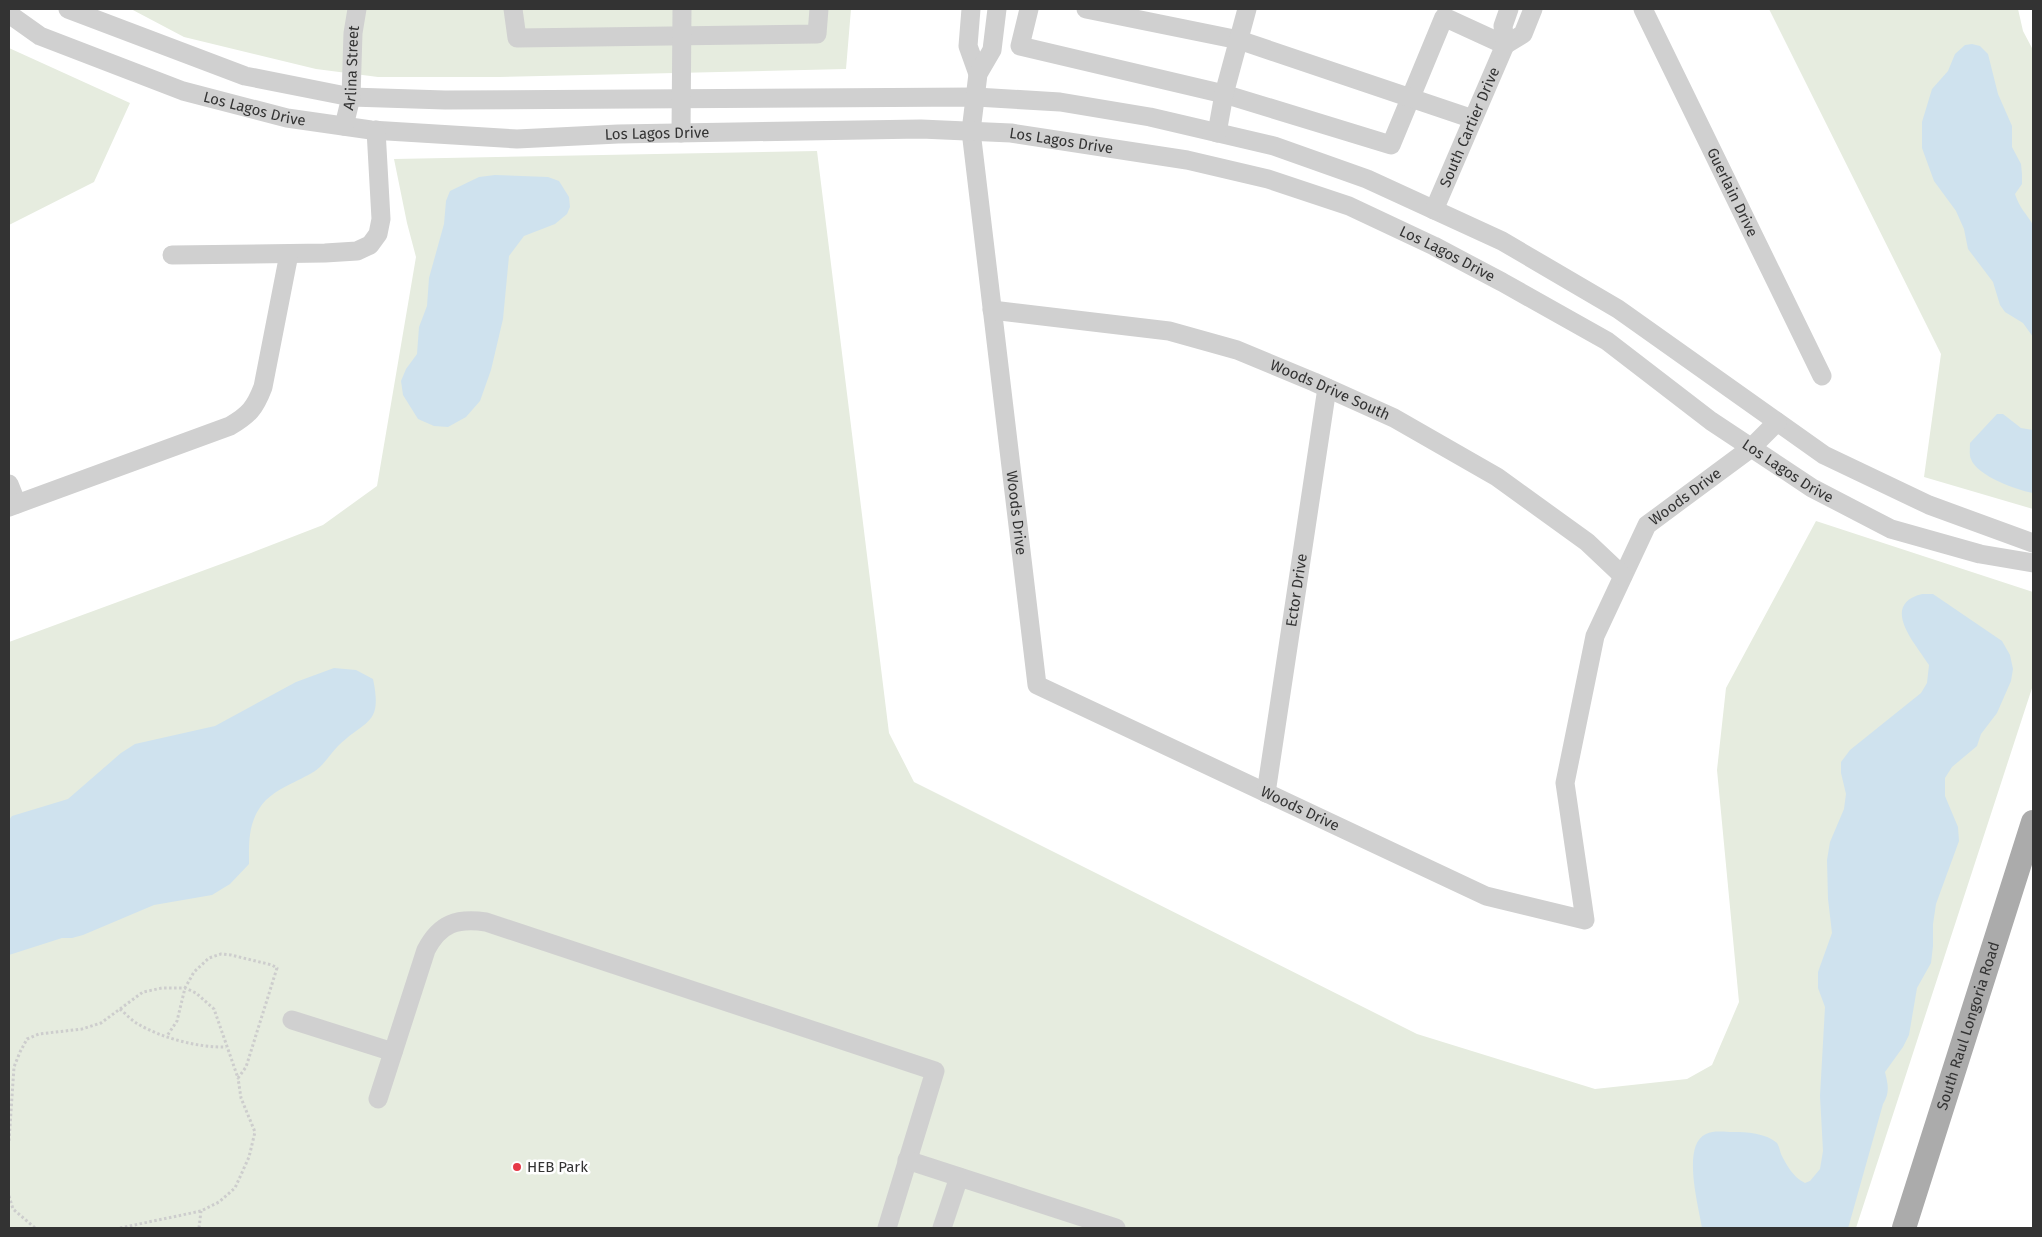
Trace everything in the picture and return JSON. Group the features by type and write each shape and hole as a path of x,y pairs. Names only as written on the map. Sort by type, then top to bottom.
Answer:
{"main road":[{"name":"South Raul Longoria Road","path":"1904,1228 2029,848 2033,822"}],"street":[{"name":"Los Lagos Drive","path":"68,9 244,76 351,96 444,100 681,97 976,97 1060,102 1150,117 1274,146 1367,180 1502,241 1618,309 1824,455 1930,505 2033,543"},
{"name":"Arlina Street","path":"344,126 351,96 353,33 357,9"},
{"path":"513,9 517,38 817,34 819,9"},
{"path":"681,133 682,9"},
{"path":"972,9 968,46 978,74"},
{"path":"978,74 992,50 997,9"},
{"path":"1029,9 1020,46 1224,94 1391,145 1444,17 1505,45"},
{"path":"1086,9 1239,40 1473,119"},
{"path":"1216,133 1224,94 1247,9"},
{"name":"South Cartier Drive","path":"1434,210 1505,45 1503,26 1510,9"},
{"name":"South Cartier Drive","path":"1505,45 1523,34 1533,9"},
{"name":"Guerlain Drive","path":"1643,9 1822,376"},
{"name":"Los Lagos Drive","path":"9,14 40,36 183,91 287,118 344,126 376,130 517,139 681,133 920,129 1011,133 1187,160 1268,179 1350,206 1494,277 1607,341 1711,422 1812,488 1891,529 1980,554 2033,563"},
{"name":"Woods Drive","path":"978,74 972,131 1037,685 1486,896 1584,920 1565,783 1595,636 1647,525 1751,448 1777,422"},
{"path":"172,255 289,254 357,251 370,246 378,234 381,219 376,130"},
{"path":"9,484 13,506 230,426 247,416 257,403 263,387 289,254"},
{"name":"Woods Drive South","path":"992,310 1169,331 1237,350 1328,388 1394,418 1497,477 1587,542 1623,576"},
{"name":"Ector Drive","path":"1266,793 1328,388"},
{"path":"378,1099 426,950 432,939 440,930 451,923 462,921 486,922 935,1071 887,1228"},
{"path":"292,1020 393,1052"},
{"path":"908,1160 1116,1228"},
{"path":"942,1228 959,1177"}],"path":[{"path":"167,1036 177,1021 185,988 194,972 209,958 221,954 231,955 272,965 277,968 246,1067 238,1078"},
{"path":"9,1141 14,1067 27,1039 39,1034 82,1030 100,1023 143,992 162,988 185,988 196,994 214,1009 238,1078 241,1098 255,1132 249,1157 235,1188 219,1202 201,1210 143,1226 120,1228"},
{"path":"120,1009 137,1024 167,1036 196,1044 226,1047"},
{"path":"9,1196 13,1208 35,1228"},
{"path":"199,1228 201,1210"}],"shaded area":[{"path":"131,9 851,9 846,69 499,77 378,77 316,69 184,37"},
{"path":"1769,9 2018,9 2023,31 2033,50 2033,509 1924,477 1941,354"},
{"path":"9,48 130,103 94,182 9,225"},
{"path":"817,151 889,733 914,782 1417,1034 1595,1089 1687,1079 1712,1065 1739,1002 1717,770 1726,688 1816,521 2033,592 2033,685 1856,1228 9,1228 9,642 323,525 377,486 416,257 394,159"}],"water":[{"path":"1965,45 1980,46 1988,54 1998,94 2012,126 2012,147 2021,164 2022,184 2015,194 2033,225 2033,337 2023,323 2005,312 2000,305 1993,282 1968,249 1964,229 1956,211 1934,181 1922,148 1922,122 1932,89 1948,71 1955,54"},
{"path":"495,175 548,177 559,181 569,197 570,207 567,214 555,224 524,236 509,256 503,319 491,370 480,401 466,417 448,427 434,426 418,419 403,395 401,381 406,369 417,354 419,327 427,306 429,278 444,224 446,201 450,191 479,177"},
{"path":"1997,414 2003,414 2021,428 2033,430 2033,493 1998,481 1981,471 1971,459 1970,443"},
{"path":"1922,594 1933,594 2002,641 2010,655 2013,669 2011,681 1997,713 1981,734 1977,746 1952,767 1945,778 1945,796 1958,827 1959,841 1936,904 1931,963 1917,988 1909,1035 1885,1072 1888,1092 1848,1228 1702,1228 1695,1192 1693,1163 1694,1150 1699,1140 1706,1134 1744,1132 1767,1137 1777,1143 1791,1171 1805,1183 1810,1181 1820,1169 1823,1151 1820,1096 1825,1007 1818,988 1818,972 1832,933 1828,899 1827,860 1830,842 1844,809 1846,794 1841,773 1841,762 1850,750 1921,693 1927,683 1929,665 1910,636 1902,616 1903,607 1909,599"},
{"path":"334,668 356,670 373,679 376,706 373,714 364,725 338,746 318,768 279,790 266,800 257,813 251,827 249,864 230,884 212,895 154,905 83,935 62,938 9,955 9,820 12,816 68,799 121,753 135,744 215,726 296,682"}],"place":[{"name":"HEB Park","path":"517,1167"}]}
